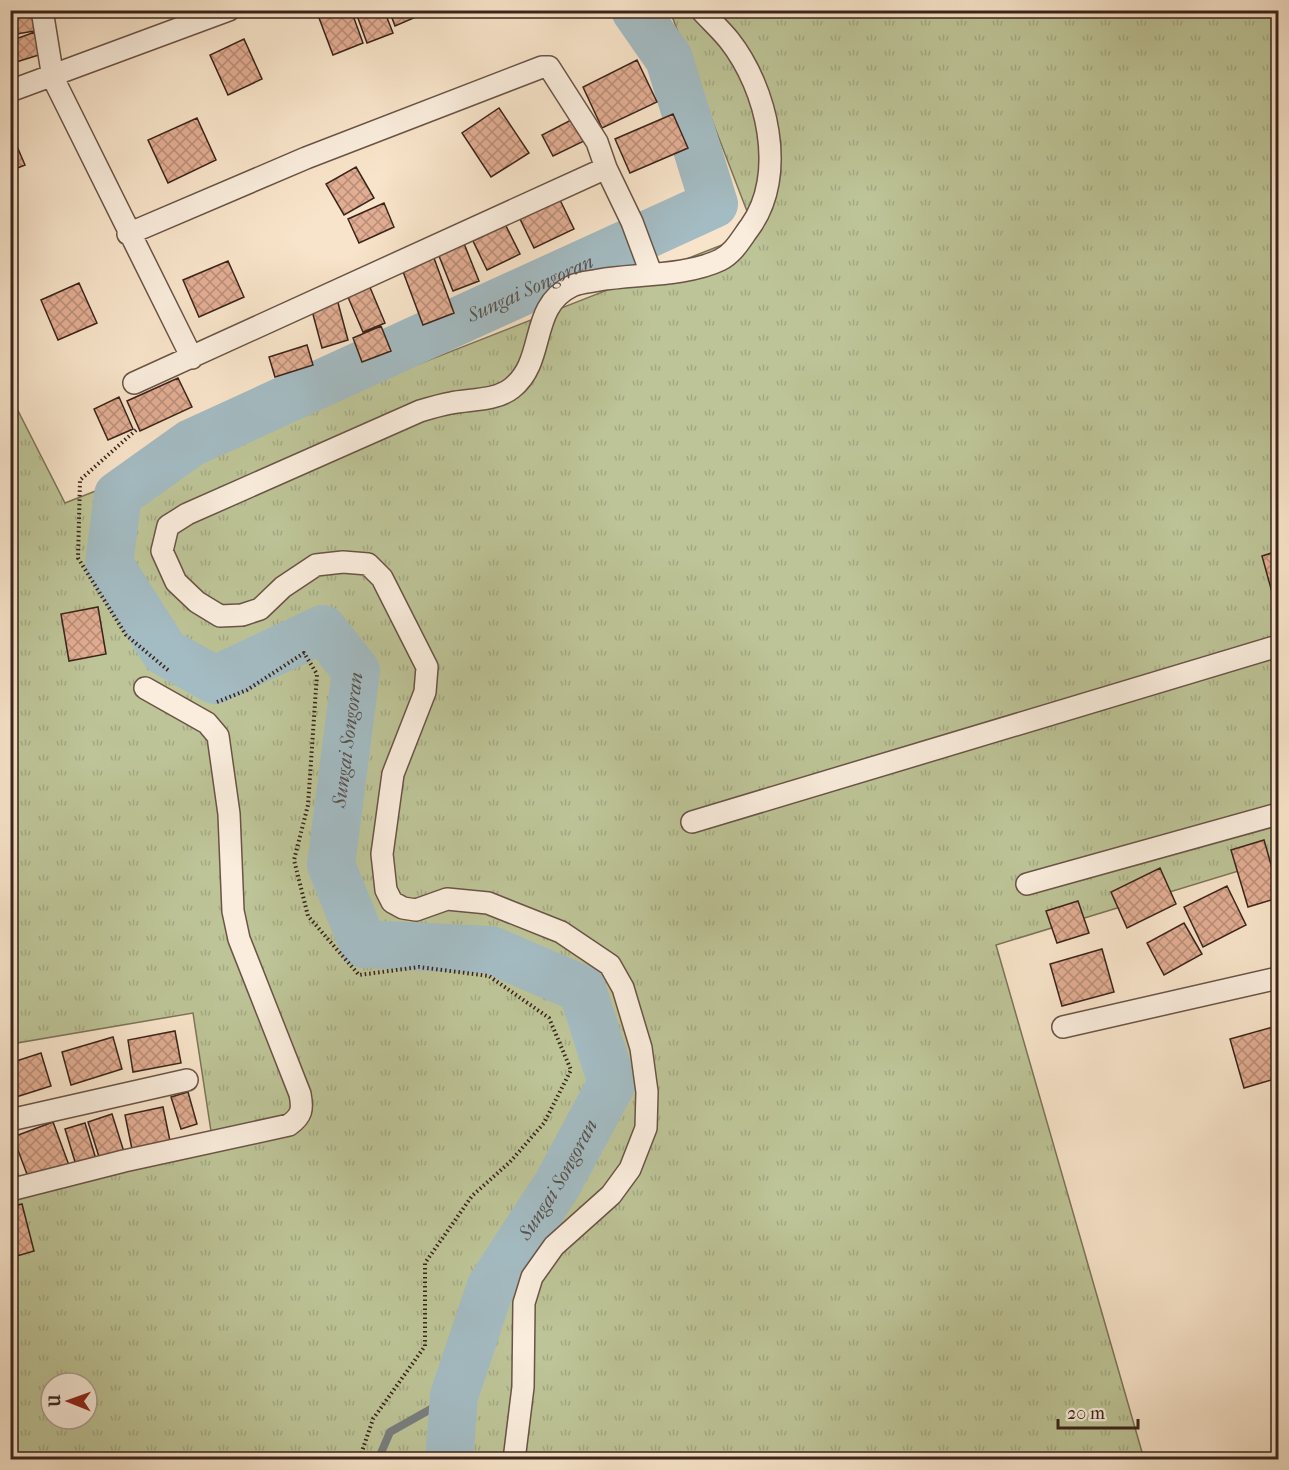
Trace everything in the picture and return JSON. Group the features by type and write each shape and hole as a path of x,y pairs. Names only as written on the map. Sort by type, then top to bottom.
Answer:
{"street":[{"path":"42,10 53,78 128,234 192,358"},
{"path":"10,91 53,78 197,17 229,10"},
{"path":"514,1460 523,1387 524,1303 532,1277 554,1246 611,1195 630,1169 646,1128 647,1092 641,1048 623,988 610,965 561,932 488,903 447,899 416,910 403,908 392,902 386,890 382,854 393,774 425,692 427,667 382,578 368,564 344,562 315,565 283,588 260,609 243,615 220,616 197,602 176,582 162,551 168,526 197,510 420,411 448,403 490,397 512,387 527,367 537,345 543,314 552,299 574,285 648,267 690,269 719,261 732,252 757,217 772,168 768,130 752,82 730,41 701,10"},
{"path":"128,234 306,158 542,67 549,68 597,142 606,168 632,222 648,267"},
{"path":"134,383 606,168"},
{"path":"692,822 1278,646"},
{"path":"10,1190 124,1161 289,1125 298,1119 303,1109 300,1094 235,921 229,814 222,750 218,736 207,723 145,688"},
{"path":"1028,884 1278,814"},
{"path":"1063,1027 1278,978"},
{"path":"10,1120 187,1080"}],"path":[{"path":"136,430 80,480 78,558 126,634 171,674"},
{"path":"207,705 247,690 304,653 317,674 308,805 294,860 308,916 359,975 419,967 489,976 549,1018 570,1070 544,1123 510,1162 472,1196 425,1263 425,1346 373,1419 359,1460"}],"green space":[{"path":"670,11 1278,11 1278,859 996,945 1144,1459 491,1460 490,1457 488,1460 11,1459 11,1199 212,1138 193,1013 11,1044 10,395 65,503 755,232"}],"building":[{"path":"10,10 32,10 35,31 10,35"},
{"path":"316,10 351,10 363,43 333,55"},
{"path":"355,10 384,10 393,33 367,43"},
{"path":"389,10 432,10 395,26"},
{"path":"35,32 42,54 10,64 10,41"},
{"path":"244,39 262,79 228,95 210,55"},
{"path":"637,60 657,102 602,128 583,87"},
{"path":"499,108 529,153 491,177 462,133"},
{"path":"673,114 688,148 630,173 615,139"},
{"path":"197,118 216,160 168,183 148,140"},
{"path":"573,119 584,141 553,156 542,135"},
{"path":"10,130 25,165 10,171"},
{"path":"356,167 374,198 344,215 326,184"},
{"path":"560,200 574,229 534,248 520,219"},
{"path":"384,203 394,227 359,243 348,219"},
{"path":"505,224 520,254 487,270 473,241"},
{"path":"463,241 479,281 453,291 437,251"},
{"path":"434,258 454,313 423,325 402,269"},
{"path":"228,261 244,297 199,317 183,280"},
{"path":"79,283 97,323 58,340 41,300"},
{"path":"369,285 385,323 363,332 347,295"},
{"path":"337,299 348,340 322,348 311,307"},
{"path":"381,326 391,351 362,362 353,338"},
{"path":"307,345 313,365 275,377 269,357"},
{"path":"178,378 192,407 140,431 127,401"},
{"path":"119,397 133,429 108,440 94,409"},
{"path":"1278,551 1278,614 1262,556"},
{"path":"98,607 106,654 69,661 61,614"},
{"path":"1264,840 1278,889 1278,898 1248,907 1231,850"},
{"path":"1160,868 1176,904 1127,928 1111,892"},
{"path":"1227,886 1246,925 1203,947 1184,907"},
{"path":"1078,901 1089,933 1057,943 1046,911"},
{"path":"1184,923 1202,954 1164,975 1147,943"},
{"path":"1102,949 1114,992 1062,1006 1050,964"},
{"path":"1273,1027 1278,1047 1278,1078 1244,1088 1230,1039"},
{"path":"175,1031 181,1063 133,1072 128,1040"},
{"path":"113,1037 122,1069 71,1085 62,1052"},
{"path":"41,1053 51,1086 16,1097 10,1080 10,1063"},
{"path":"188,1092 197,1124 181,1129 171,1097"},
{"path":"163,1107 170,1141 132,1149 125,1115"},
{"path":"112,1114 124,1152 100,1160 88,1122"},
{"path":"53,1122 70,1168 30,1182 13,1137"},
{"path":"85,1123 96,1159 76,1165 65,1129"},
{"path":"10,1151 21,1183 10,1187"},
{"path":"22,1204 34,1251 10,1258 10,1207"}],"waterway":[{"name":"Sungai Songoran","path":"449,1460 454,1396 491,1286 557,1185 612,1083 582,989 491,950 363,944 331,865 356,671 323,629 215,680 165,652 109,564 118,495 191,443 714,204 669,59 635,10"},
{"path":"378,1460 390,1432 454,1396"}]}
